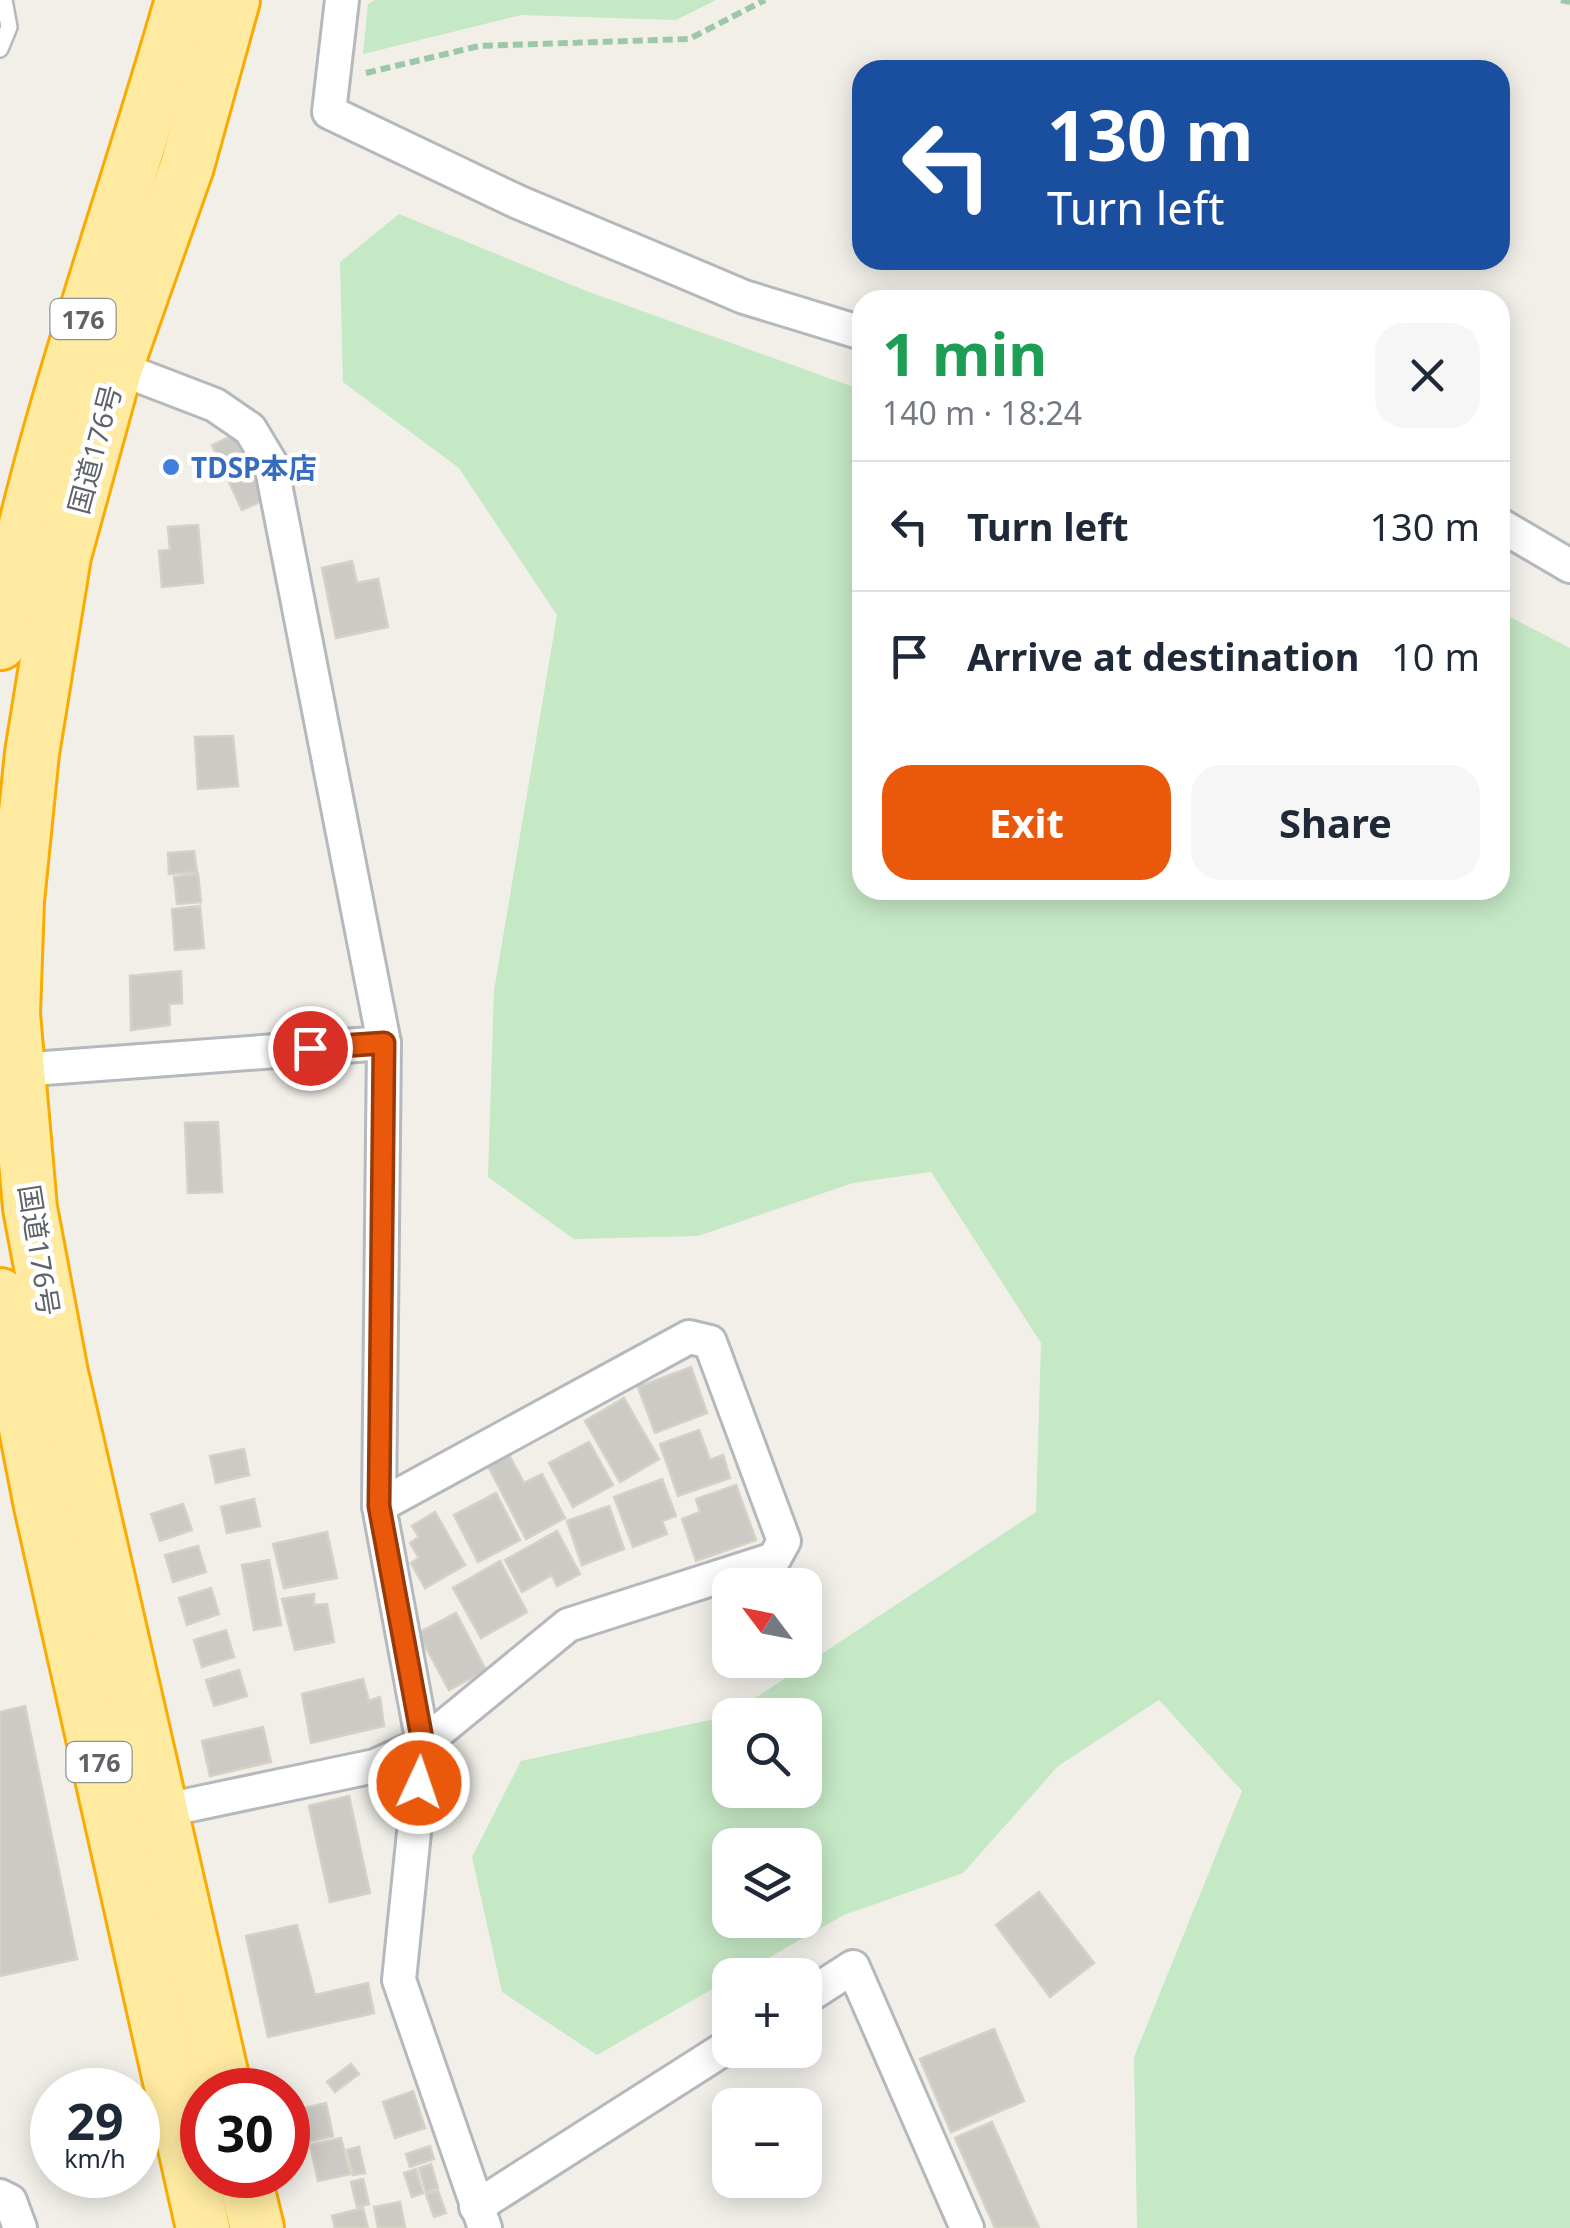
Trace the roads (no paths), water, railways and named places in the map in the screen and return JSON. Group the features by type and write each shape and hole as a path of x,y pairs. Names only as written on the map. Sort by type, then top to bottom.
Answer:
{"highway":[{"name":"国道176号","path":"0,643 24,524 78,334 155,97 182,0"},
{"name":"国道176号","path":"220,2068 61,1373 30,1208 14,1014 17,902 32,753 64,556 116,367 187,166 233,0"},
{"name":"国道176号","path":"0,1295 40,1506 203,2228"},
{"path":"249,2198 256,2228"}],"street":[{"path":"342,0 329,112 518,202 730,291 852,330"},
{"path":"116,367 216,405 250,429 271,464 384,1043 379,1506 423,1744 399,1980 480,2217 712,2057"},
{"path":"1510,531 1570,566"},
{"path":"18,1070 384,1043"},
{"path":"161,1810 375,1766 423,1744 568,1625 774,1559 784,1541 710,1342 688,1336 379,1506"},
{"path":"822,1987 854,1967 967,2228"},
{"path":"0,2196 10,2201 20,2228"}],"lane":[{"path":"0,49 10,27 4,0"}],"place":[{"name":"TDSP本店","path":"171,467"}]}
